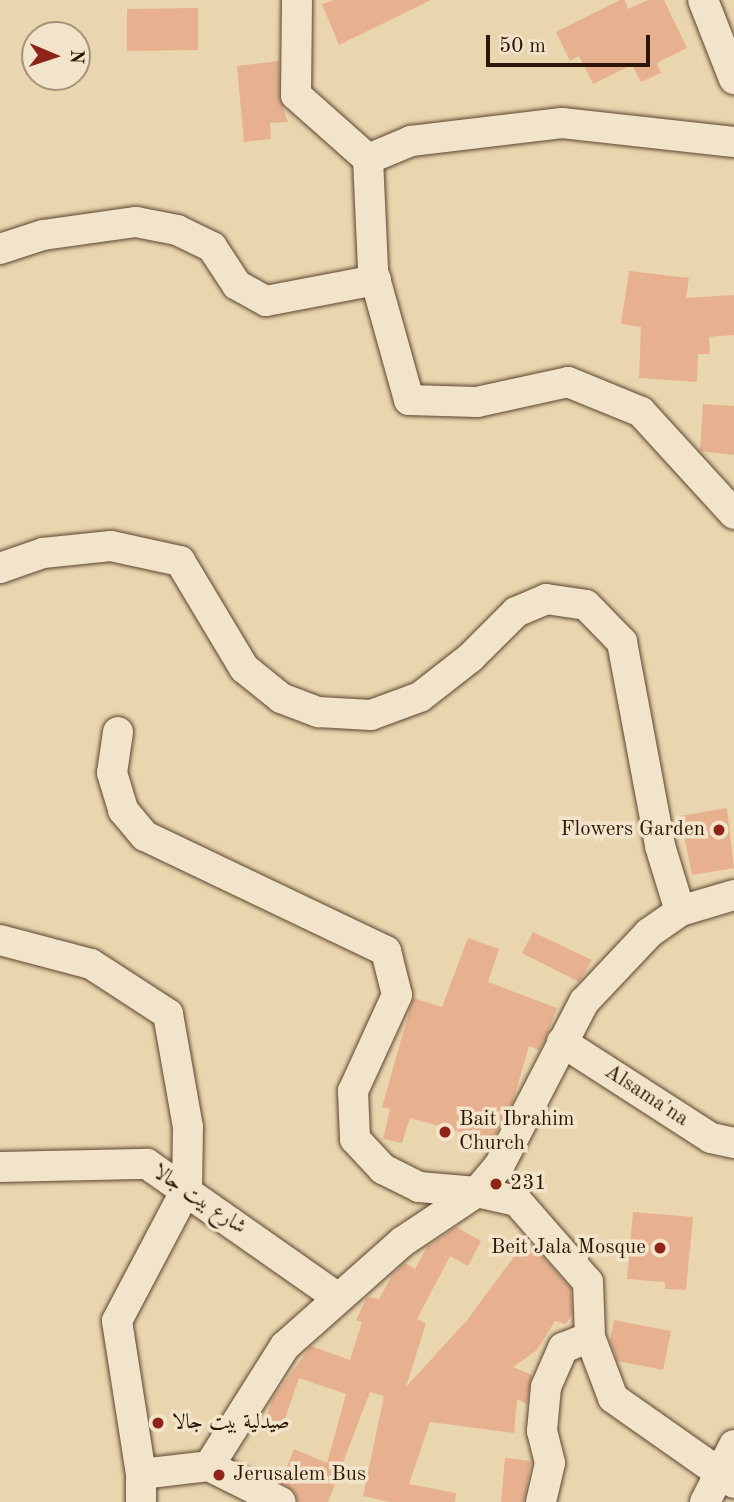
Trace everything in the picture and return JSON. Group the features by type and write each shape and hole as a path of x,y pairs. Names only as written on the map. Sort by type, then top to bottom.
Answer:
{"street":[{"path":"297,0 296,95 369,159 376,280 409,400 477,402 568,382 641,412 734,514"},
{"path":"703,0 734,79"},
{"path":"369,159 411,141 562,123 734,142"},
{"path":"0,249 43,235 136,222 177,230 212,247 237,285 266,301 376,280"},
{"path":"0,568 43,553 111,546 180,561 244,668 281,698 318,712 371,715 420,697 470,658 516,612 546,598 586,605 622,642 660,846 680,911"},
{"path":"118,732 113,773 123,810 145,836 386,951 397,995 354,1091 355,1139 383,1169 419,1187 477,1192 517,1201 588,1282 590,1337 613,1398 727,1478"},
{"path":"0,940 91,964 168,1014 188,1127 187,1188 117,1321 141,1488 209,1466 285,1346 402,1242 477,1192 505,1154 584,1002 649,933 680,911 734,895"},
{"name":"Alsama'na","path":"562,1042 711,1138 734,1143"},
{"name":"شارع بيت جالا","path":"0,1167 147,1164 187,1188 337,1297"},
{"path":"541,1502 550,1463 542,1431 546,1387 563,1348 590,1337"},
{"path":"705,1502 727,1478 734,1445"},
{"path":"209,1466 282,1502"}],"building":[{"path":"334,0 431,0 339,45 322,4"},
{"path":"620,0 625,0 628,9 648,0 664,0 687,48 657,63 661,73 641,82 632,65 593,84 579,56 570,61 556,32"},
{"path":"198,8 198,50 127,51 127,9"},
{"path":"279,61 279,95 288,122 270,123 271,139 244,142 237,66"},
{"path":"629,271 689,278 686,298 734,295 734,335 709,337 710,354 698,354 697,382 639,378 641,327 621,324"},
{"path":"703,404 734,406 734,455 700,451"},
{"path":"727,808 734,868 692,875 680,816"},
{"path":"533,932 592,960 579,982 522,953"},
{"path":"468,938 499,949 488,982 557,1008 545,1040 539,1050 529,1046 513,1101 492,1141 410,1118 402,1143 383,1139 390,1109 382,1107 413,998 442,1007"},
{"name":"Beit Jala Mosque","path":"633,1212 693,1217 686,1290 665,1289 665,1282 627,1279"},
{"path":"456,1227 481,1241 468,1266 450,1256 417,1319 426,1323 406,1387 468,1319 527,1239 571,1289 572,1314 566,1324 555,1321 537,1350 513,1367 532,1375 527,1404 517,1399 514,1433 430,1422 409,1484 456,1493 455,1502 390,1502 363,1496 384,1396 370,1392 328,1502 298,1502 295,1492 281,1482 294,1449 327,1463 346,1394 299,1378 281,1431 263,1426 273,1398 311,1346 350,1360 362,1322 356,1320 367,1297 379,1299 393,1274 405,1263 415,1269 427,1247"},
{"path":"614,1320 671,1331 663,1370 618,1361 610,1341"},
{"path":"505,1458 531,1461 524,1502 501,1502"}],"place":[{"name":"Flowers Garden","path":"719,830"},
{"name":"Bait Ibrahim Church","path":"445,1132"},
{"name":"231","path":"496,1184"},
{"name":"Beit Jala Mosque","path":"660,1248"},
{"name":"صيدلية بيت جالا","path":"158,1423"},
{"name":"Jerusalem Bus","path":"219,1475"}]}
